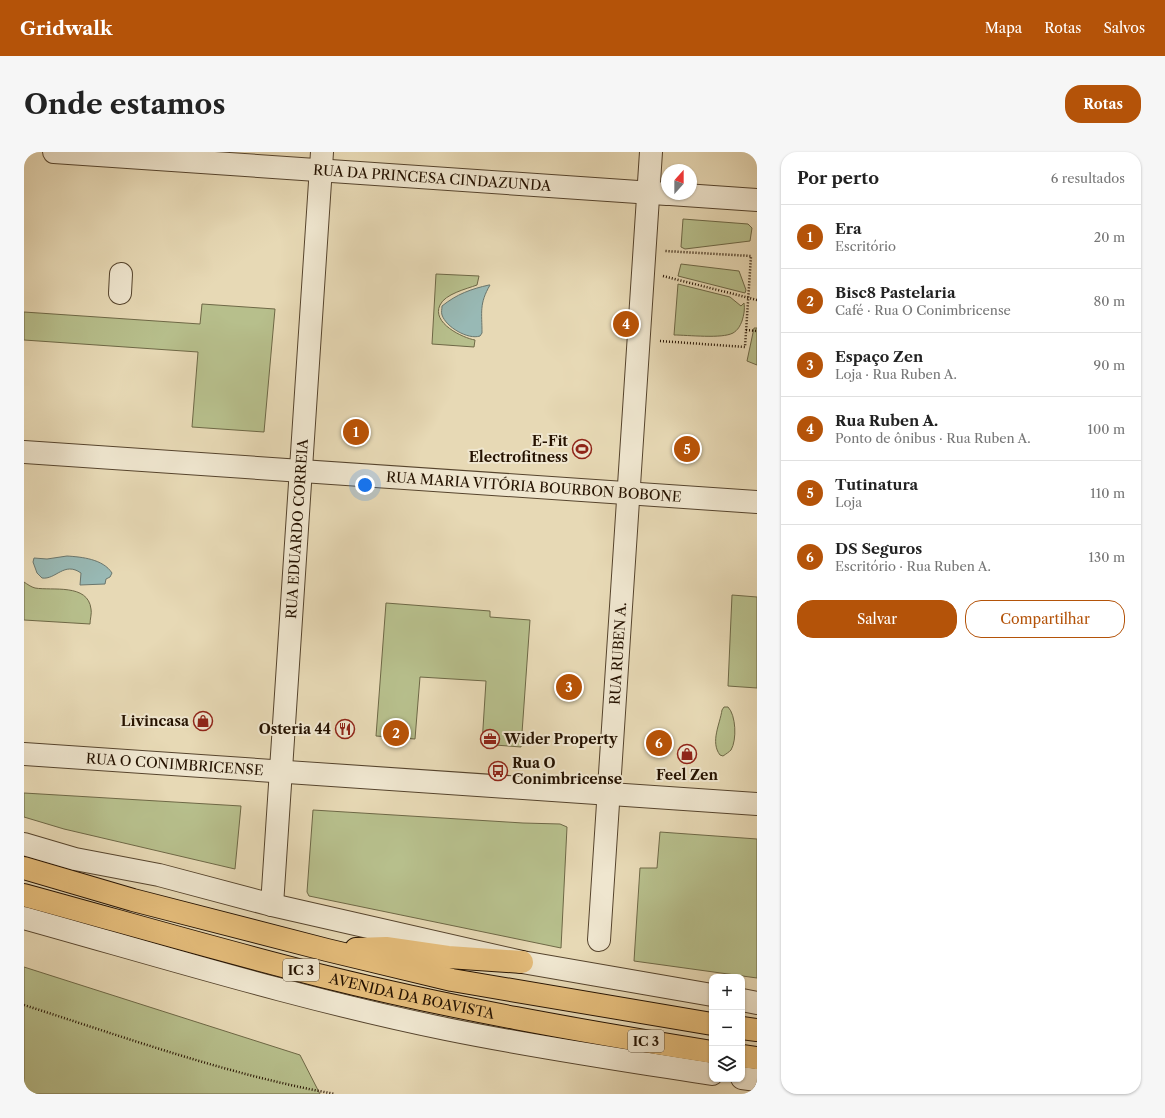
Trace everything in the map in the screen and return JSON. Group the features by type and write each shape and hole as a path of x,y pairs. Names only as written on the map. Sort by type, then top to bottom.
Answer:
{"highway":[{"name":"AVENIDA DA BOAVISTA","path":"24,868 133,900 327,950 452,980 709,1023"},
{"name":"AVENIDA DA BOAVISTA","path":"24,895 330,978 448,1004 581,1030 709,1051"},
{"path":"327,950 386,948 448,957 522,962"},
{"path":"745,1028 757,1030"},
{"path":"745,1056 757,1058"}],"street":[{"name":"RUA DA PRINCESA CINDAZUNDA","path":"54,152 321,161 661,194"},
{"name":"RUA RUBEN A.","path":"652,152 661,190"},
{"name":"RUA EDUARDO CORREIA","path":"272,905 321,161"},
{"name":"RUA DA PRINCESA CINDAZUNDA","path":"697,196 757,200"},
{"name":"RUA RUBEN A.","path":"600,940 644,260 661,198"},
{"name":"RUA MARIA VITÓRIA BOURBON BOBONE","path":"24,452 757,502"},
{"name":"RUA O CONIMBRICENSE","path":"24,754 757,804"},
{"path":"24,844 75,859 159,875 272,905 522,962 709,994"},
{"name":"AVENIDA DA BOAVISTA","path":"24,918 319,999 446,1029 577,1053 709,1074"},
{"path":"745,1000 757,1002"},
{"path":"745,1078 757,1080"}],"path":[{"path":"639,340 745,347 750,256 644,260"},
{"path":"644,260 757,300"},
{"path":"746,330 757,331"},
{"path":"24,1005 225,1069 306,1089 335,1094"}],"green space":[{"path":"683,219 748,224 752,228 750,241 685,249 681,247"},
{"path":"681,264 739,271 746,290 745,293 678,276"},
{"path":"436,274 479,276 477,285 456,292 446,298 440,305 438,312 444,323 456,333 475,340 474,347 432,344"},
{"path":"678,284 730,297 741,306 744,303 743,316 739,328 733,333 721,336 674,335"},
{"path":"202,304 275,309 264,432 192,427 198,352 24,340 24,312 200,324"},
{"path":"754,328 757,328 757,365 747,361"},
{"path":"24,582 35,588 68,590 83,595 88,601 91,609 90,624 24,620"},
{"path":"732,595 757,597 757,688 728,686"},
{"path":"386,603 490,611 490,617 530,620 521,747 482,744 486,681 420,677 415,739 376,736"},
{"path":"724,707 728,707 731,711 734,721 735,734 731,750 723,756 720,755 717,750 716,733"},
{"path":"24,793 241,806 235,869 64,829 24,817"},
{"path":"313,810 560,824 567,827 561,948 309,896 307,892"},
{"path":"660,832 757,839 757,978 745,976 745,974 728,974 634,961 640,868 657,868"},
{"path":"24,967 300,1055 320,1094 24,1094"}],"water":[{"path":"490,285 483,303 482,333 480,336 475,337 458,332 444,320 442,315 442,306 464,292"},
{"path":"67,556 85,558 98,562 108,568 112,573 110,577 106,579 105,584 80,585 81,573 75,570 65,570 47,578 42,578 37,573 33,562 34,558 47,559"}],"place":[{"name":"Rua Ruben A.","path":"626,324"},
{"name":"Era","path":"356,432"},
{"name":"E-Fit Electrofitness","path":"582,449"},
{"name":"Tutinatura","path":"687,449"},
{"name":"Espaço Zen","path":"569,687"},
{"name":"Livincasa","path":"203,721"},
{"name":"Osteria 44","path":"345,729"},
{"name":"Bisc8 Pastelaria","path":"396,733"},
{"name":"Wider Property","path":"490,739"},
{"name":"DS Seguros","path":"659,743"},
{"name":"Feel Zen","path":"687,754"},
{"name":"Rua O Conimbricense","path":"498,771"}]}
